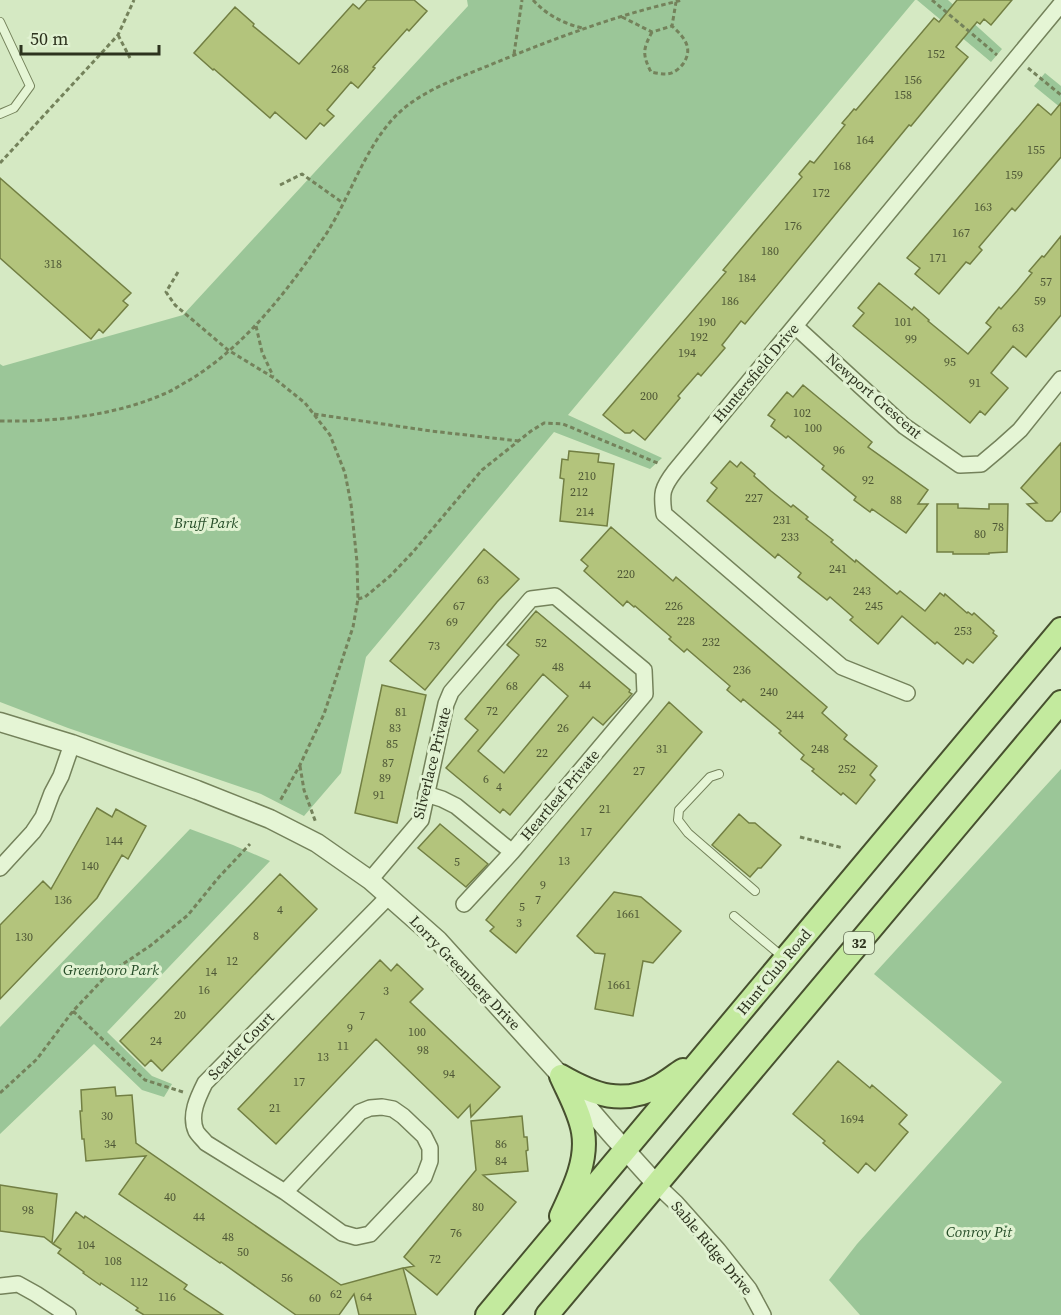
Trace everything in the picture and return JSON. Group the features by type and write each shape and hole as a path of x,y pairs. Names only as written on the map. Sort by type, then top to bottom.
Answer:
{"main road":[{"name":"Hunt Club Road","path":"487,1315 1061,629"},
{"name":"32","path":"548,1315 1061,702"},
{"path":"561,1076 597,1094 609,1097 630,1096 659,1086 704,1056"},
{"path":"548,1241 577,1178 584,1155 580,1120 561,1076"}],"street":[{"name":"Huntersfield Drive","path":"907,693 842,667 664,514 662,497 666,484 675,471 1061,4"},
{"name":"Newport Crescent","path":"795,326 904,426 960,465 981,464 1000,448 1020,429 1061,379"},
{"name":"Heartleaf Private","path":"464,904 512,852 645,694 644,669 555,596 543,597"},
{"name":"Silverlace Private","path":"370,880 421,820 446,704 451,693 531,599 543,597"},
{"name":"Lorry Greenberg Drive","path":"0,722 72,744 270,819 317,843 370,880 438,940 657,1185"},
{"path":"0,868 33,832 43,817 72,744"},
{"path":"426,794 456,806 512,852"},
{"name":"Scarlet Court","path":"285,1192 360,1112 370,1107 393,1109 403,1116 424,1136 430,1148 430,1161 424,1177 370,1234 356,1237 342,1233 285,1192 206,1143 196,1131 193,1115 198,1096 206,1083 389,896"},
{"name":"Sable Ridge Drive","path":"657,1185 718,1250 749,1289 763,1315"},
{"path":"0,1286 18,1284 68,1315"}],"lane":[{"path":"0,22 30,86 14,108 0,114"},
{"path":"719,774 710,777 679,810 678,820 688,833 755,891"},
{"path":"734,916 785,959"}],"path":[{"path":"0,163 118,35 134,0"},
{"path":"514,55 522,0"},
{"path":"533,0 564,23 583,29"},
{"path":"0,421 31,421 122,409 166,394 208,369 256,326 295,278 331,227 371,149 388,124 408,105 443,84 514,55 620,16 682,0"},
{"path":"932,0 999,56 1030,69 1061,95"},
{"path":"672,26 676,2"},
{"path":"620,16 652,32 672,26"},
{"path":"652,32 644,47 646,61 651,72 668,74 679,69 688,57 687,44 682,35 672,26"},
{"path":"118,35 130,58"},
{"path":"280,185 302,174 343,203"},
{"path":"178,272 166,292 175,305 228,350 274,378 306,403 330,435 345,473 351,504 358,599 353,627 327,704 300,765 280,801"},
{"path":"256,326 262,352 274,378"},
{"path":"314,414 519,441"},
{"path":"358,599 365,597 390,576 482,470 531,430 544,423 563,424 675,471"},
{"path":"300,765 304,790 316,823"},
{"path":"800,837 843,848"},
{"path":"0,1093 37,1059 73,1011 108,974 150,946 188,915 250,844"},
{"path":"73,1011 145,1080 198,1096"}],"green space":[{"name":"Bruff Park","path":"467,0 915,0 568,415 662,458 650,469 554,432 366,657 341,773 304,816 261,794 68,728 0,702 0,364 3,366 183,315 468,6"},
{"path":"917,0 948,0 1002,49 991,62"},
{"path":"1045,73 1061,86 1061,108 1034,86"},
{"name":"Conroy Pit","path":"1061,769 1061,1315 860,1315 829,1280 857,1244 1002,1082 874,974"},
{"name":"Greenboro Park","path":"190,829 270,861 107,1032 152,1076 172,1084 164,1097 142,1090 94,1044 0,1134 0,1027"}],"building":[{"path":"367,0 414,0 427,11 409,31 407,29 373,67 375,68 358,88 351,82 327,110 334,116 324,126 320,123 306,139 275,112 270,118 194,53 235,7 254,24 253,26 299,64 353,4 359,9"},
{"path":"957,0 1012,0 991,25 984,19 980,24 977,22 956,47 968,57 745,324 741,321 722,345 725,348 701,376 698,373 678,396 680,398 645,440 633,430 625,433 603,415 726,272 723,270 802,177 799,174 810,161 814,163 845,125 842,123 854,109 856,110 934,18 939,22"},
{"path":"1061,103 1061,157 1015,211 1012,208 979,247 982,250 970,264 966,262 939,294 915,274 920,268 907,258 1038,104 1051,115"},
{"path":"0,178 131,293 123,301 128,305 103,333 99,329 91,339 0,258"},
{"path":"1061,236 1061,315 1026,357 1013,346 991,373 1008,388 985,415 980,411 970,423 853,326 864,313 858,308 879,283 912,310 914,307 968,354 991,327 986,323 1017,291 1032,273 1029,271"},
{"path":"803,385 872,442 868,447 928,490 918,504 928,504 906,533 872,509 870,512 854,500 856,497 822,469 824,466 788,436 786,438 771,426 775,420 768,415 787,392 793,397"},
{"path":"1061,443 1061,511 1052,521 1046,521 1027,504 1037,503 1021,488"},
{"path":"569,451 599,454 598,462 614,464 607,526 560,521 564,479 560,478 562,459 568,460"},
{"path":"730,461 737,467 741,462 771,491 808,517 806,519 833,540 831,542 897,594 900,591 925,611 940,593 944,596 945,594 967,613 972,615 974,613 997,636 973,663 967,659 963,664 902,616 878,644 850,620 853,617 830,597 827,600 798,577 801,573 778,554 775,558 707,501 717,488 711,483"},
{"path":"937,504 958,504 958,508 989,509 989,504 1008,504 1007,552 953,554 953,552 937,552"},
{"path":"611,527 673,581 676,577 827,707 822,713 847,735 844,739 877,766 870,775 875,780 856,804 843,793 841,795 812,771 814,769 801,759 804,755 779,733 781,731 743,699 741,702 727,690 730,686 687,649 684,652 669,639 671,637 635,606 627,601 623,606 584,571 588,566 581,560"},
{"path":"484,549 519,579 497,602 425,690 390,661"},
{"path":"536,611 632,694 603,725 593,717 510,815 503,809 500,813 446,768 478,730 465,719 519,655 507,645","holes":["543,674 568,696 504,773 478,751"]},
{"path":"382,685 426,695 397,823 355,813"},
{"path":"669,702 702,732 516,953 490,931 494,927 486,920"},
{"path":"97,808 112,817 116,809 146,826 128,859 122,855 97,898 0,999 0,925 43,881 51,889"},
{"path":"739,814 749,823 755,823 781,845 750,877 712,845"},
{"path":"440,824 488,864 466,887 418,848"},
{"path":"280,874 317,909 162,1071 151,1060 145,1066 120,1041"},
{"path":"614,892 641,897 681,931 653,963 643,961 633,1016 595,1009 605,954 595,953 577,936"},
{"path":"380,960 391,971 397,964 423,989 410,1002 500,1087 471,1117 470,1105 458,1118 376,1039 276,1144 238,1109"},
{"path":"838,1061 870,1088 872,1085 907,1115 899,1124 908,1132 875,1171 866,1163 858,1173 793,1114"},
{"path":"115,1087 116,1096 132,1095 136,1143 341,1285 403,1268 416,1315 359,1315 354,1294 339,1315 296,1315 119,1194 146,1156 86,1161 80,1111 82,1111 81,1090"},
{"path":"522,1116 524,1137 527,1137 528,1171 483,1175 516,1202 437,1295 404,1268 414,1266 404,1257 476,1170 471,1121"},
{"path":"0,1185 57,1194 52,1243 44,1237 0,1231"},
{"path":"76,1212 187,1285 184,1289 223,1315 144,1315 119,1295 101,1283 100,1285 58,1253 61,1249 53,1244"}]}
